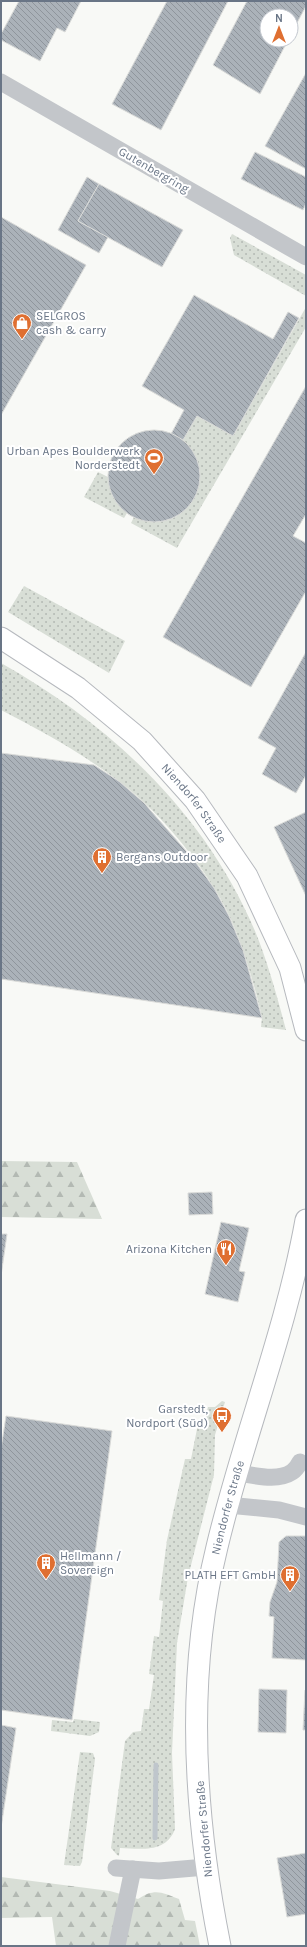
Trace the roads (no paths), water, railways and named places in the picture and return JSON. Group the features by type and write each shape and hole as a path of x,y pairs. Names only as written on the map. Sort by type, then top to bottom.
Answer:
{"main road":[{"name":"Niendorfer Straße","path":"1,638 78,688 142,741 195,800 247,876 290,968 306,1030"},
{"name":"Niendorfer Straße","path":"220,1946 206,1867 197,1748 197,1699 201,1642 216,1548 279,1336 305,1232"}],"street":[{"name":"Gutenbergring","path":"1,82 306,257"},
{"path":"238,1473 263,1477 281,1476 293,1472 300,1462"},
{"path":"228,1505 279,1510 306,1517"},
{"path":"116,1868 167,1870 206,1867"},
{"path":"117,1946 133,1869"}],"waterway":[{"path":"155,1838 156,1765"}],"place":[{"name":"SELGROS cash & carry","path":"22,340"},
{"name":"Urban Apes Boulderwerk Norderstedt","path":"154,475"},
{"name":"Bergans Outdoor","path":"102,874"},
{"name":"Arizona Kitchen","path":"226,1266"},
{"name":"Garstedt, Nordport (Süd)","path":"222,1433"},
{"name":"Hellmann / Sovereign","path":"46,1580"},
{"name":"PLATH EFT GmbH","path":"290,1592"}]}
